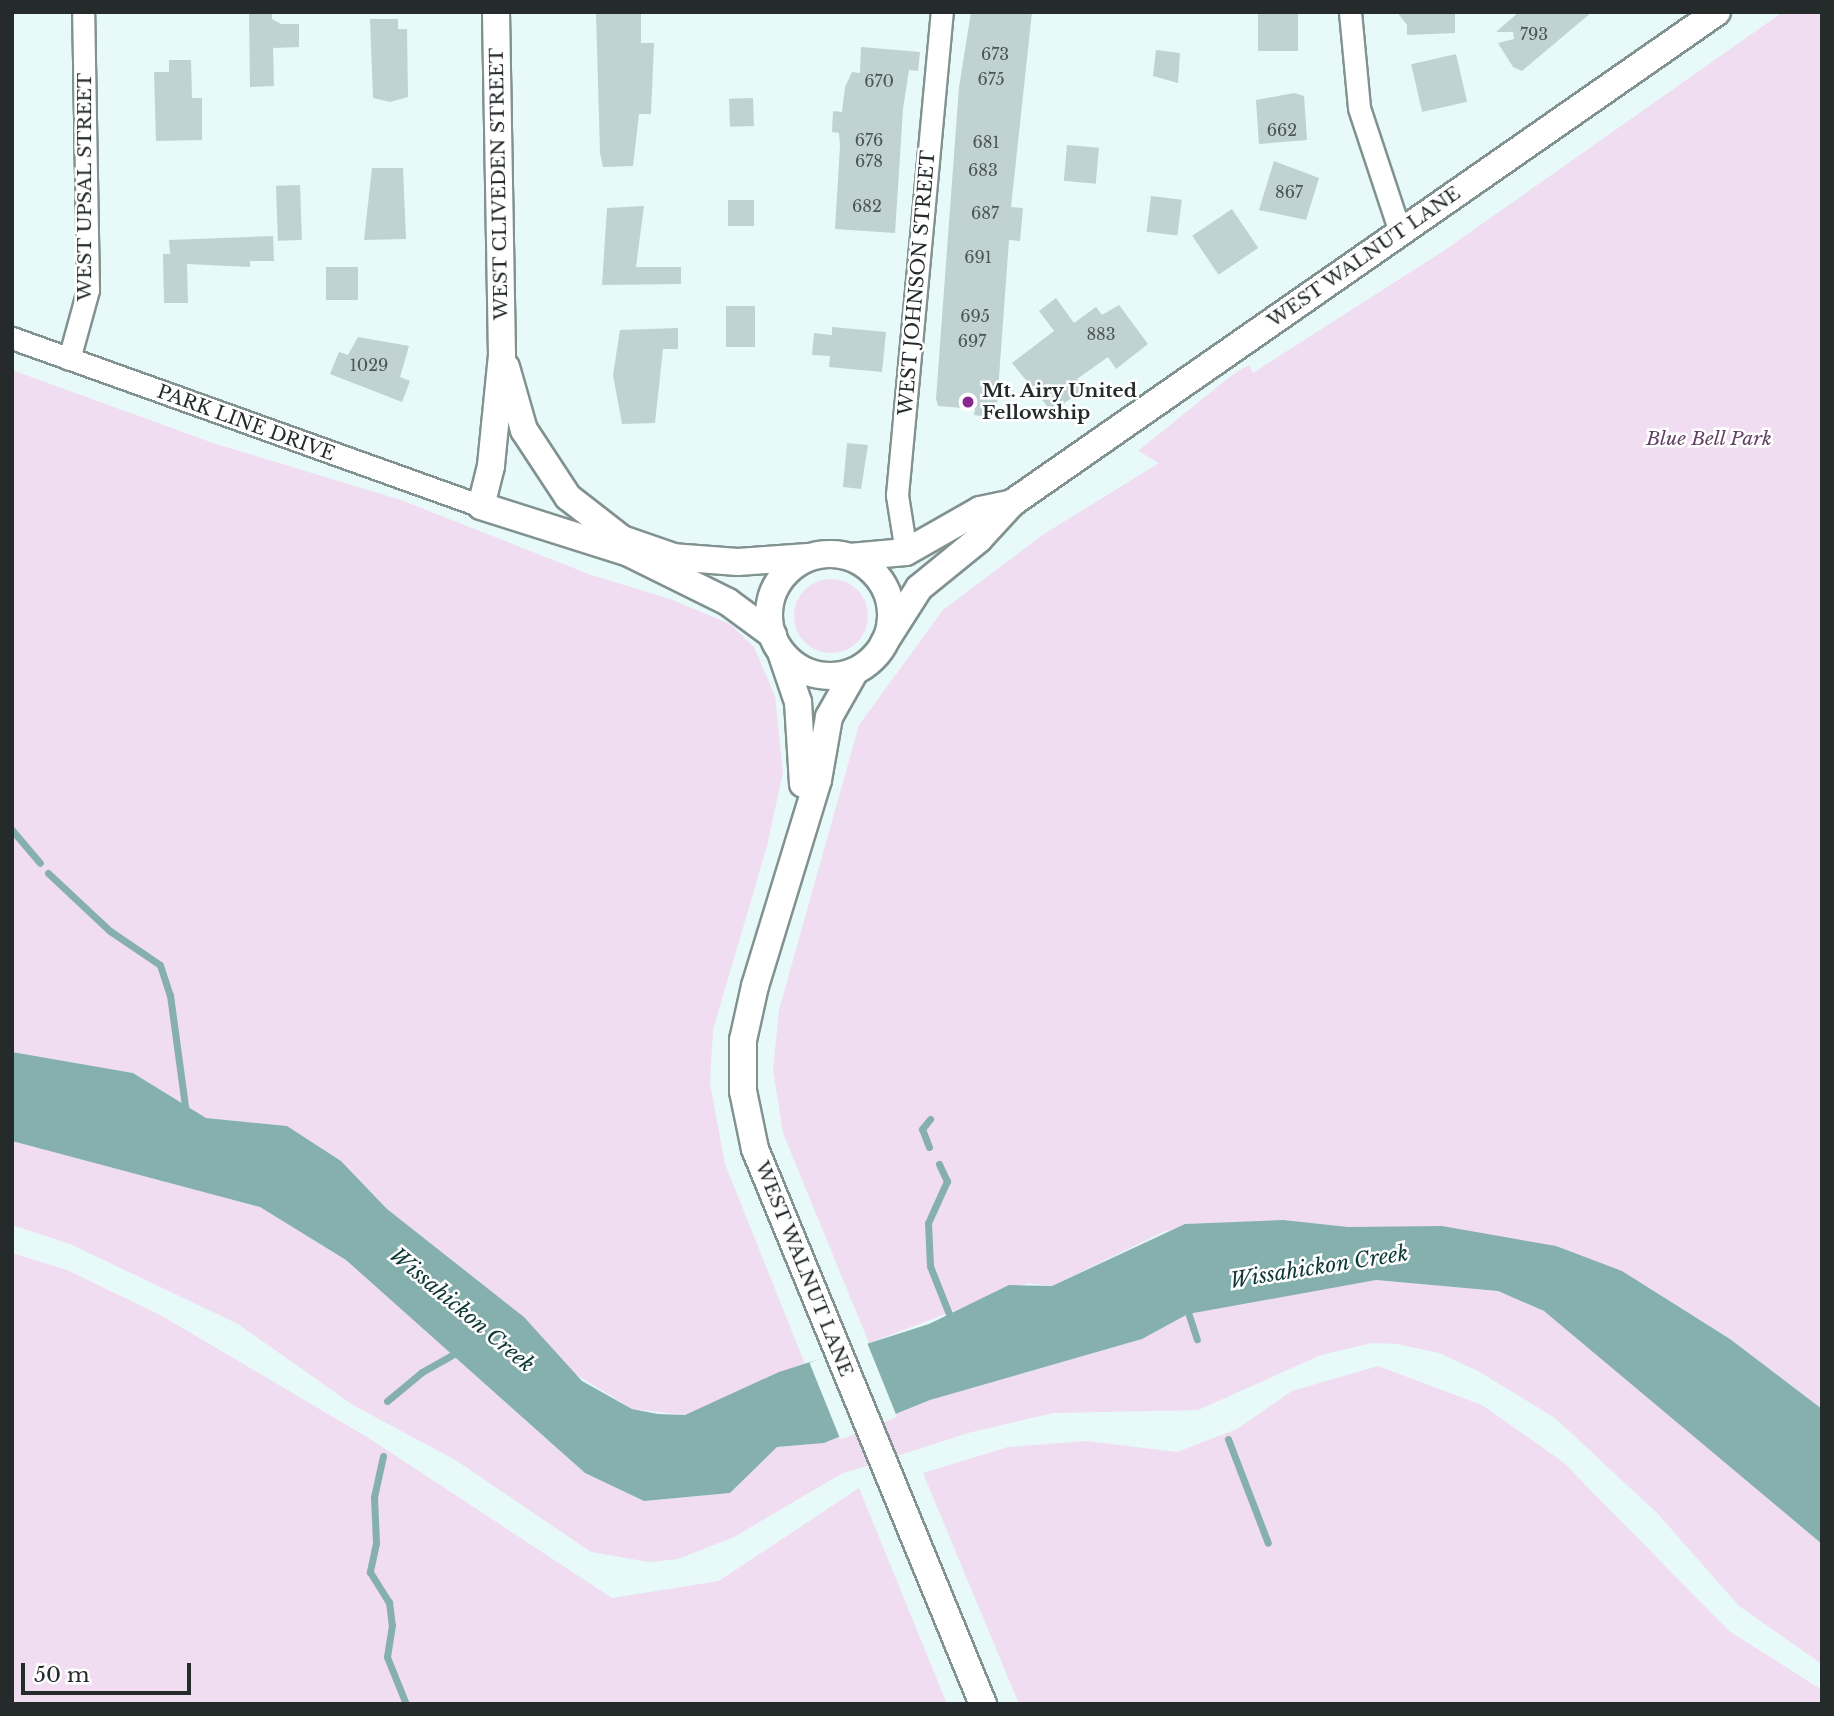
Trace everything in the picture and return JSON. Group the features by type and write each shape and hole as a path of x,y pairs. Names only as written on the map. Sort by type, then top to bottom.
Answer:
{"street":[{"name":"WEST UPSAL STREET","path":"69,359 88,290 83,12"},
{"name":"WEST CLIVEDEN STREET","path":"481,506 491,466 502,355 496,12"},
{"name":"WEST JOHNSON STREET","path":"906,552 897,495 942,12"},
{"path":"1350,12 1359,108 1400,232"},
{"name":"WEST WALNUT LANE","path":"884,643 919,588 979,539 1012,503 1713,13"},
{"name":"PARK LINE DRIVE","path":"12,338 481,506"},
{"name":"WEST CLIVEDEN STREET","path":"502,355 524,430 550,477 606,529 674,557"},
{"name":"WEST WALNUT LANE","path":"849,557 906,552 980,510 1012,503"},
{"path":"481,506 629,553 728,602 776,642 807,673 831,677 855,671 884,643 891,618 887,592 872,570 849,557 810,557 760,562 629,553"},
{"path":"776,642 769,608 778,583 810,557"},
{"name":"WEST WALNUT LANE","path":"776,642 800,715 802,818"},
{"name":"WEST WALNUT LANE","path":"855,671 833,702 818,780 802,818 743,1040 743,1091 755,1149 982,1703"}],"green space":[{"name":"Blue Bell Park","path":"1783,12 1822,12 1822,1409 1730,1339 1622,1271 1283,1220 1165,1231 1052,1286 1028,1283 869,1343 783,1133 773,1069 779,1010 859,725 943,610 1044,534 1159,463 1138,451 1236,372 1249,365 1253,373 1445,250"},
{"path":"12,370 213,443 401,500 591,575 670,599 730,624 754,647 775,696 783,772 767,846 713,1030 710,1083 725,1164 805,1364 685,1415 632,1409 564,1367 524,1317 387,1209 341,1161 287,1126 206,1118 133,1073 12,1052"},
{"path":"831,579 845,582 857,590 865,602 868,616 865,630 857,642 845,650 831,653 817,650 805,642 797,630 794,616 797,602 805,590 817,582"},
{"path":"12,1141 260,1207 346,1260 585,1473 644,1501 730,1493 777,1447 824,1443 930,1400 1142,1339 1188,1314 1220,1306 1376,1280 1498,1291 1544,1311 1608,1361 1822,1544 1822,1664 1739,1606 1658,1514 1555,1418 1478,1371 1439,1353 1397,1344 1372,1343 1321,1355 1198,1410 1053,1413 968,1433 841,1474 734,1537 678,1559 649,1562 591,1552 457,1461 353,1405 238,1324 70,1244 12,1225"},
{"path":"12,1253 67,1270 162,1316 367,1437 612,1598 719,1581 859,1488 947,1704 12,1704"},
{"path":"1378,1366 1482,1405 1563,1462 1729,1631 1822,1690 1822,1704 1019,1704 923,1473 1008,1447 1086,1441 1177,1452 1237,1429 1292,1391"}],"water":[{"name":"Wissahickon Creek","path":"12,1052 133,1073 206,1118 287,1126 341,1161 387,1209 524,1317 582,1381 632,1409 658,1414 685,1415 779,1372 929,1324 1009,1285 1052,1286 1185,1224 1283,1220 1348,1227 1442,1226 1556,1246 1622,1271 1730,1339 1822,1409 1822,1544 1544,1311 1498,1291 1376,1280 1188,1314 1142,1339 930,1400 824,1443 777,1447 730,1493 644,1501 585,1473 346,1260 260,1207 12,1141"}],"pier":[{"path":"866,1340 897,1417 841,1440 809,1363"}],"building":[{"path":"249,12 272,12 272,19 281,24 299,24 299,47 273,48 274,86 250,87"},
{"path":"596,12 641,12 641,43 654,43 651,114 639,114 633,166 603,167 600,153"},
{"path":"971,12 1032,12 1011,207 1023,208 1020,241 1009,240 996,418 974,415 975,409 938,406 936,399 959,87"},
{"path":"1258,12 1298,12 1298,51 1258,51"},
{"path":"1397,12 1455,12 1455,33 1407,35 1407,25"},
{"path":"1519,12 1592,12 1522,71 1513,67 1498,43 1514,39 1513,32 1496,32"},
{"path":"370,19 398,19 398,29 407,29 408,97 390,102 373,98"},
{"path":"861,47 920,52 918,71 909,70 903,109 895,233 835,229 840,146 839,133 832,132 833,111 842,112 845,87 852,72 860,73"},
{"path":"1156,50 1180,53 1178,83 1153,76"},
{"path":"1456,54 1467,102 1422,112 1411,64"},
{"path":"169,60 191,60 192,98 202,98 202,140 156,141 154,72 169,72"},
{"path":"1294,93 1304,96 1307,140 1259,144 1256,100"},
{"path":"753,98 754,126 730,127 729,99"},
{"path":"1067,145 1099,148 1096,184 1064,181"},
{"path":"1274,161 1319,178 1306,220 1259,210"},
{"path":"372,168 403,168 406,239 364,240"},
{"path":"300,185 302,240 278,241 276,186"},
{"path":"1151,196 1182,200 1177,236 1147,232"},
{"path":"728,200 754,200 754,226 728,226"},
{"path":"644,206 636,267 681,267 681,284 602,285 607,208"},
{"path":"1232,209 1258,248 1218,275 1192,236"},
{"path":"273,236 274,261 250,261 250,267 187,264 188,303 164,303 163,254 170,254 169,240"},
{"path":"326,267 358,267 358,300 326,300"},
{"path":"1056,298 1074,323 1096,307 1102,315 1119,305 1148,344 1116,369 1108,357 1077,379 1084,389 1052,412 1012,363 1054,331 1039,311"},
{"path":"726,306 755,306 755,347 726,347"},
{"path":"832,327 886,332 882,372 829,367 830,356 812,355 814,333 832,335"},
{"path":"678,328 678,349 663,349 655,423 622,424 613,375 620,330"},
{"path":"358,337 409,346 400,377 410,381 402,402 330,374 339,352 348,355"},
{"path":"847,443 868,445 861,489 843,487"}],"waterway":[{"path":"12,830 40,863"},
{"path":"48,873 110,931 160,965 170,995 186,1114"},
{"path":"929,1147 922,1129 930,1119"},
{"path":"939,1164 947,1181 928,1223 930,1266 953,1324"},
{"path":"1186,1306 1197,1339"},
{"path":"387,1401 422,1372 461,1350"},
{"path":"1228,1439 1268,1543"},
{"path":"383,1456 374,1497 376,1543 370,1572 389,1602 392,1625 387,1657 406,1704"}],"place":[{"name":"Mt. Airy United Fellowship","path":"968,402"}]}
